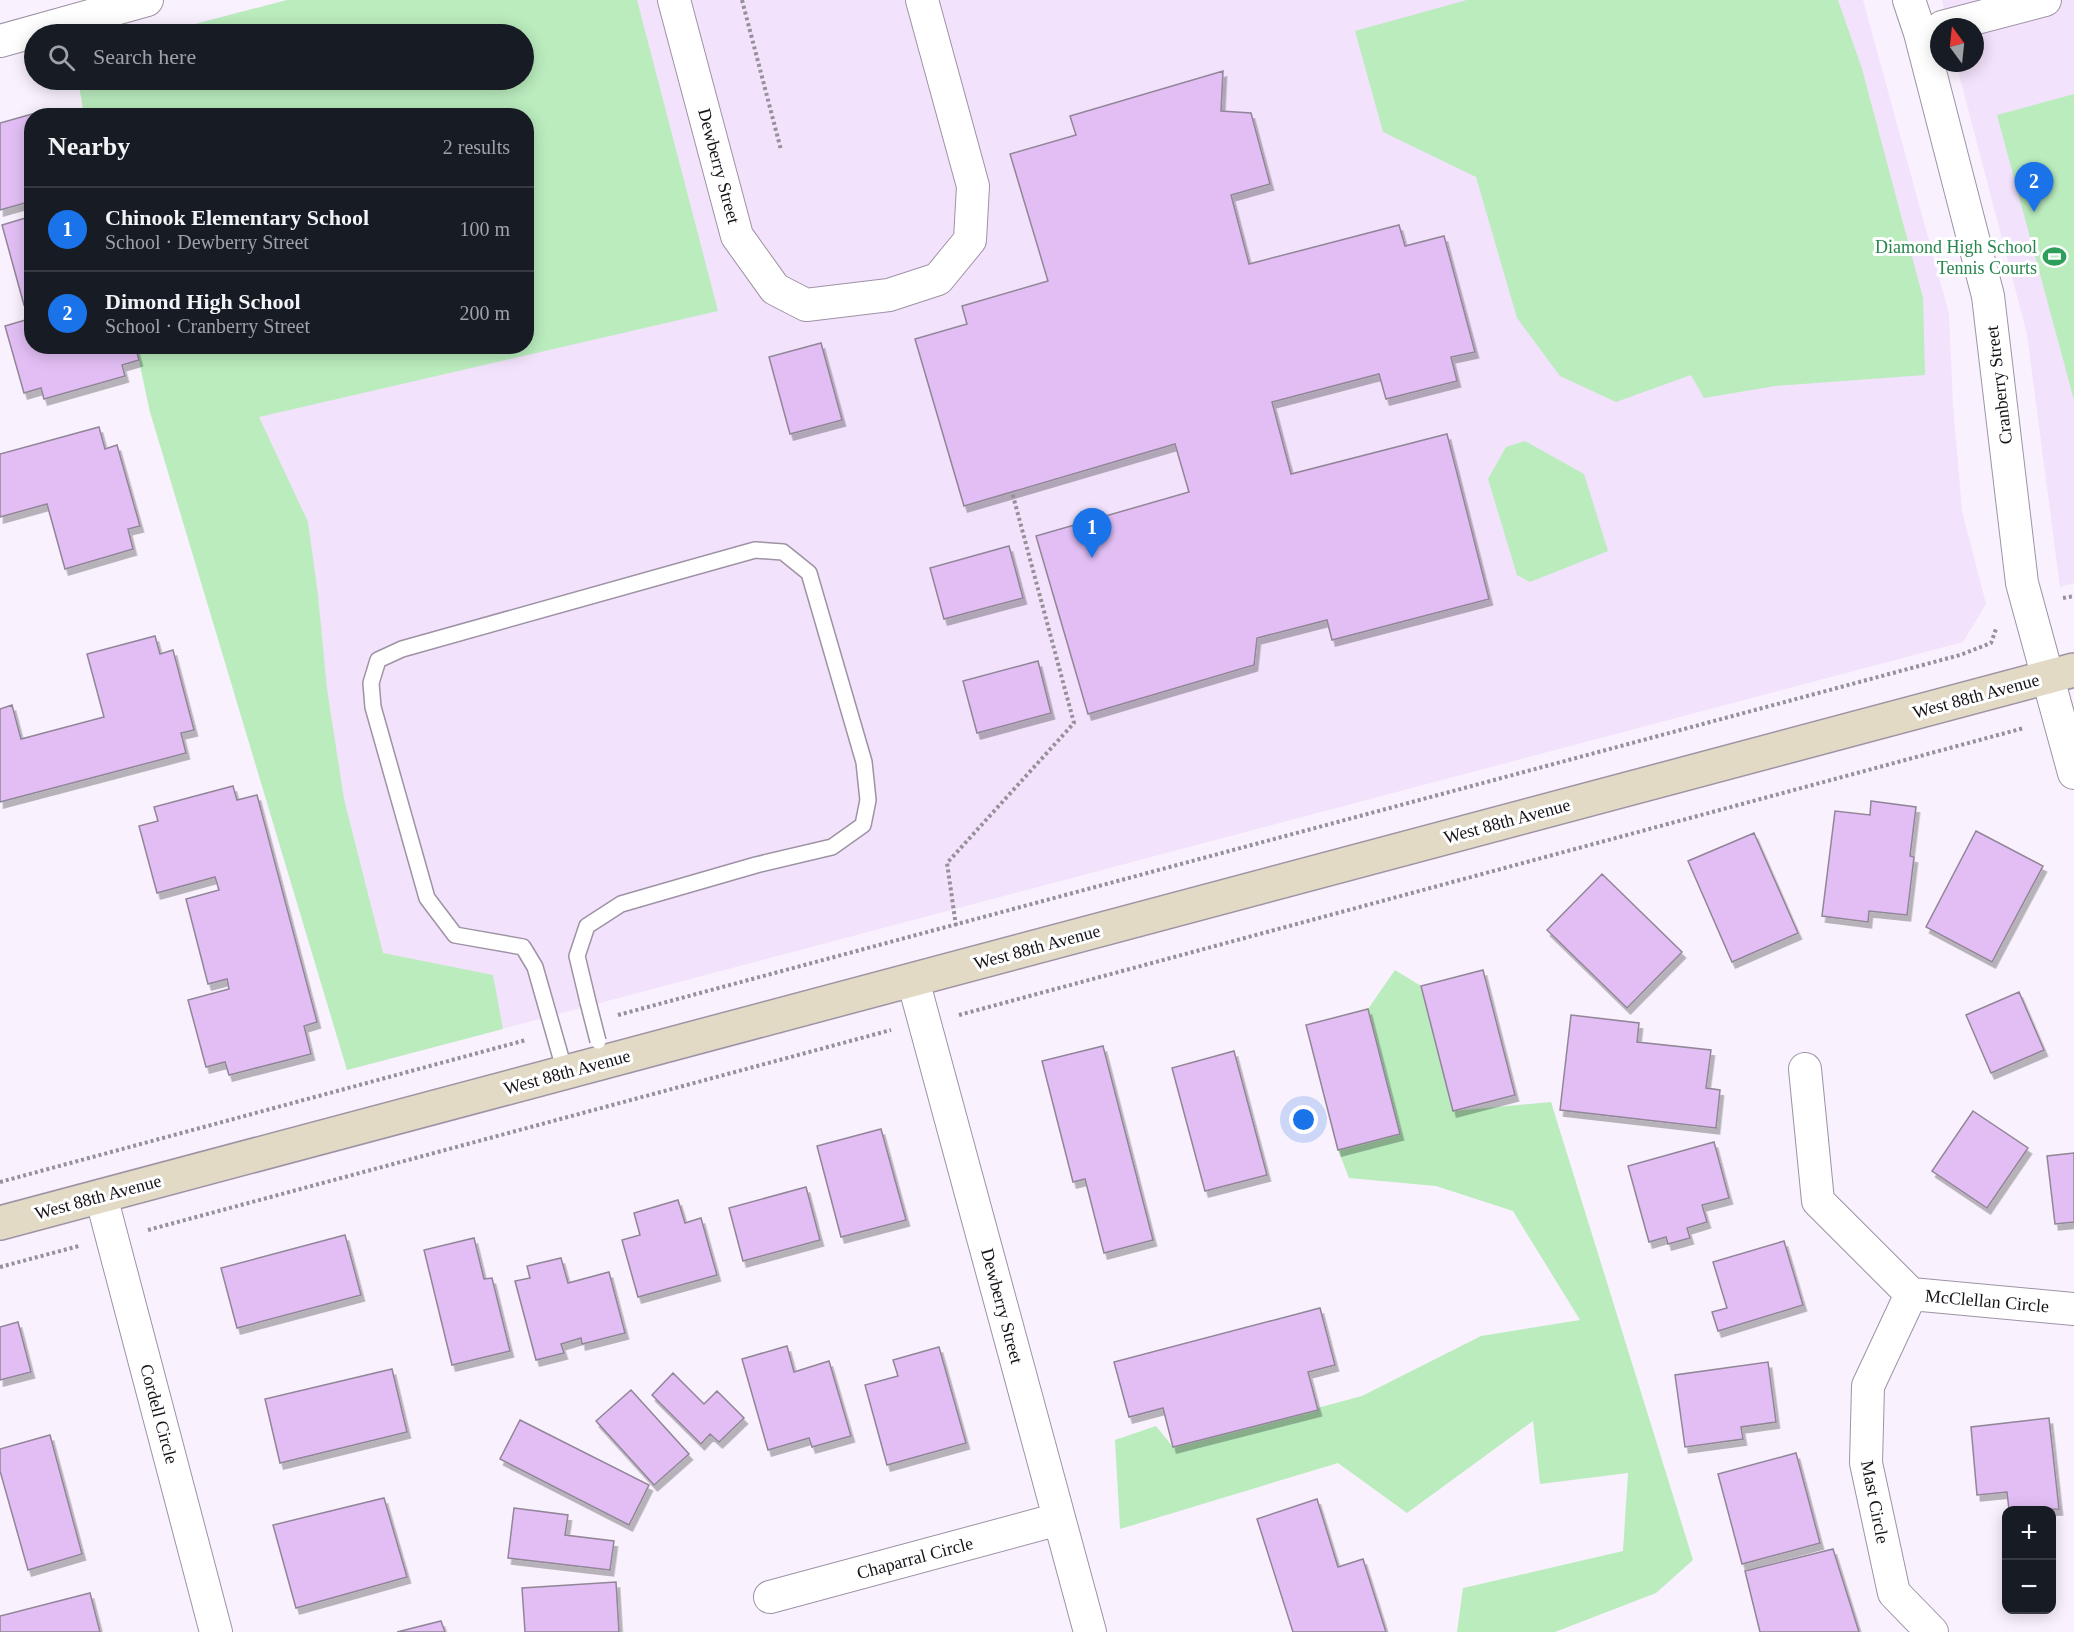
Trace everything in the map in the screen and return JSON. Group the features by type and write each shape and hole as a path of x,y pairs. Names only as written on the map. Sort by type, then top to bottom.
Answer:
{"street":[{"path":"61,24 147,0"},
{"name":"Dewberry Street","path":"674,0 737,236 775,289 806,305 890,295 938,279 970,240 973,186 922,0"},
{"name":"Cranberry Street","path":"1909,0 1930,24"},
{"path":"1976,18 2045,0"},
{"path":"0,41 24,34"},
{"name":"Cranberry Street","path":"1943,72 1988,296 2022,583 2061,674 2059,719 2074,773"},
{"name":"West 88th Avenue","path":"0,1223 565,1072 600,1052 913,980 2061,674"},
{"name":"Dewberry Street","path":"913,980 1090,1632"},
{"name":"McClellan Circle","path":"1805,1069 1818,1201 1911,1294 2074,1309"},
{"name":"Cordell Circle","path":"101,1196 216,1632"},
{"name":"Mast Circle","path":"1911,1294 1868,1386 1866,1463 1894,1593 1932,1632"},
{"name":"Chaparral Circle","path":"770,1597 1059,1519"}],"lane":[{"path":"565,1072 535,967 523,947 455,936 428,898 373,707 371,682 378,660 402,648 755,550 783,552 809,573 864,762 868,800 863,825 832,847 756,865 621,904 587,926 577,956 600,1052"}],"path":[{"path":"742,0 781,150"},
{"path":"980,1010 955,924 947,863 1074,723 1012,492"},
{"path":"2064,598 2074,596"},
{"path":"610,1017 1960,655 1991,643 1998,624"},
{"path":"0,1267 881,1033 980,1010 2059,719"},
{"path":"0,1182 554,1032"}],"shaded area":[{"path":"287,0 1863,0 1949,314 1953,406 1962,511 1986,604 1963,642 347,1070 155,354 534,354 534,108 526,108 525,90 534,90 534,24 195,24"},
{"path":"1942,0 2074,0 2074,583 2060,587 2027,334 1958,72 1984,72 1984,18 1946,18"}],"green space":[{"path":"287,0 637,0 718,311 534,353 534,108 83,108 80,90 534,90 534,24 195,24"},
{"path":"1467,0 1838,0 1862,69 1923,298 1925,375 1775,386 1704,398 1691,375 1616,402 1560,376 1517,318 1476,177 1383,132 1355,31"},
{"name":"Diamond High School Tennis Courts","path":"2074,94 2074,400 1997,115"},
{"path":"138,354 532,354 259,417 308,522 327,689 344,799 383,953 493,975 503,1029 347,1070 150,412"},
{"path":"1525,441 1584,474 1608,551 1530,582 1517,575 1488,479 1506,447"},
{"path":"1395,970 1421,986 1453,1111 1551,1102 1693,1560 1656,1593 1555,1632 1457,1632 1463,1588 1623,1551 1628,1473 1540,1484 1533,1421 1407,1513 1338,1463 1120,1529 1115,1440 1156,1426 1173,1447 1362,1396 1481,1336 1580,1320 1513,1211 1436,1186 1349,1178 1338,1150 1400,1134 1368,1009"}],"building":[{"path":"1223,71 1221,111 1251,113 1270,184 1231,195 1249,264 1399,225 1405,246 1444,236 1475,352 1451,357 1457,381 1386,399 1379,374 1272,402 1291,474 1447,434 1489,599 1332,640 1327,620 1257,638 1254,665 1088,714 1036,536 1189,492 1175,444 964,506 915,339 967,324 962,306 1048,281 1010,154 1076,135 1070,116"},
{"path":"24,116 24,203 0,210 0,123"},
{"path":"24,218 24,305 2,225"},
{"path":"24,320 24,354 137,354 139,360 122,365 125,376 44,399 41,388 24,393 5,326"},
{"path":"821,343 842,420 790,434 769,357"},
{"path":"99,427 105,449 117,445 140,526 128,529 133,549 65,569 47,504 0,517 0,454"},
{"path":"1009,546 1023,598 944,619 930,568"},
{"path":"155,636 160,654 173,650 194,730 181,733 186,753 0,802 0,709 12,705 21,739 104,717 87,654"},
{"path":"1038,661 1051,713 977,733 963,681"},
{"path":"233,786 237,800 257,795 317,1022 304,1026 311,1054 229,1075 225,1062 206,1067 188,1000 229,989 227,979 208,984 186,899 219,890 215,877 157,893 139,826 158,821 154,807"},
{"path":"1871,801 1916,807 1910,856 1914,857 1907,915 1869,911 1868,922 1822,916 1835,811 1870,815"},
{"path":"1976,831 2043,866 1992,962 1926,927"},
{"path":"1754,833 1798,933 1732,962 1688,861"},
{"path":"1602,874 1682,952 1627,1008 1547,930"},
{"path":"1483,970 1515,1095 1453,1111 1421,986"},
{"path":"2019,992 2044,1050 1991,1073 1966,1015"},
{"path":"1368,1009 1400,1134 1338,1150 1306,1025"},
{"path":"1571,1015 1639,1023 1637,1042 1711,1050 1706,1088 1720,1090 1716,1128 1560,1110"},
{"path":"1103,1046 1153,1240 1104,1253 1085,1179 1073,1182 1042,1061"},
{"path":"1234,1051 1267,1175 1205,1191 1172,1068"},
{"path":"1973,1111 2028,1148 1987,1208 1932,1171"},
{"path":"881,1129 906,1220 841,1237 817,1146"},
{"path":"1714,1142 1729,1198 1702,1205 1707,1222 1687,1228 1690,1238 1668,1244 1666,1237 1649,1242 1628,1166"},
{"path":"2074,1153 2074,1222 2055,1224 2047,1156"},
{"path":"806,1187 820,1240 743,1261 729,1208"},
{"path":"678,1200 685,1223 701,1218 717,1275 638,1297 622,1240 640,1235 634,1213"},
{"path":"345,1235 361,1295 237,1328 221,1268"},
{"path":"474,1238 484,1279 492,1278 510,1351 452,1365 424,1250"},
{"path":"1784,1241 1803,1305 1718,1331 1712,1312 1727,1308 1713,1262"},
{"path":"561,1258 568,1283 609,1272 625,1333 582,1344 581,1338 561,1344 564,1353 536,1360 515,1281 530,1278 527,1266"},
{"path":"1320,1308 1335,1365 1308,1372 1318,1410 1173,1447 1163,1408 1129,1417 1114,1362"},
{"path":"18,1322 31,1372 0,1380 0,1327"},
{"path":"787,1346 794,1372 829,1361 851,1436 812,1447 809,1438 768,1450 742,1359"},
{"path":"939,1347 966,1443 887,1465 865,1385 898,1376 893,1360"},
{"path":"1768,1362 1776,1422 1741,1427 1743,1439 1685,1447 1675,1375"},
{"path":"392,1369 407,1432 280,1463 265,1399"},
{"path":"673,1373 704,1404 717,1391 744,1418 719,1442 710,1434 701,1444 652,1395"},
{"path":"631,1390 689,1454 654,1485 596,1421"},
{"path":"2049,1418 2059,1509 2056,1509 2056,1506 2009,1506 2007,1492 1977,1495 1971,1427"},
{"path":"520,1420 649,1485 629,1525 500,1459"},
{"path":"50,1435 82,1554 28,1570 0,1471 0,1449"},
{"path":"1796,1453 1820,1543 1742,1564 1718,1474"},
{"path":"384,1498 407,1577 296,1608 273,1525"},
{"path":"1317,1499 1338,1567 1363,1559 1386,1632 1293,1632 1257,1519"},
{"path":"514,1508 568,1515 565,1535 614,1541 610,1570 508,1558"},
{"path":"1833,1549 1859,1632 1760,1632 1745,1571"},
{"path":"616,1582 619,1632 525,1632 522,1588"},
{"path":"90,1593 100,1632 0,1632 0,1616"},
{"path":"441,1621 445,1632 397,1632"}],"place":[{"name":"Dimond High School","path":"2034,212"},
{"name":"Diamond High School Tennis Courts","path":"2055,257"},
{"name":"Chinook Elementary School","path":"1092,558"}]}
